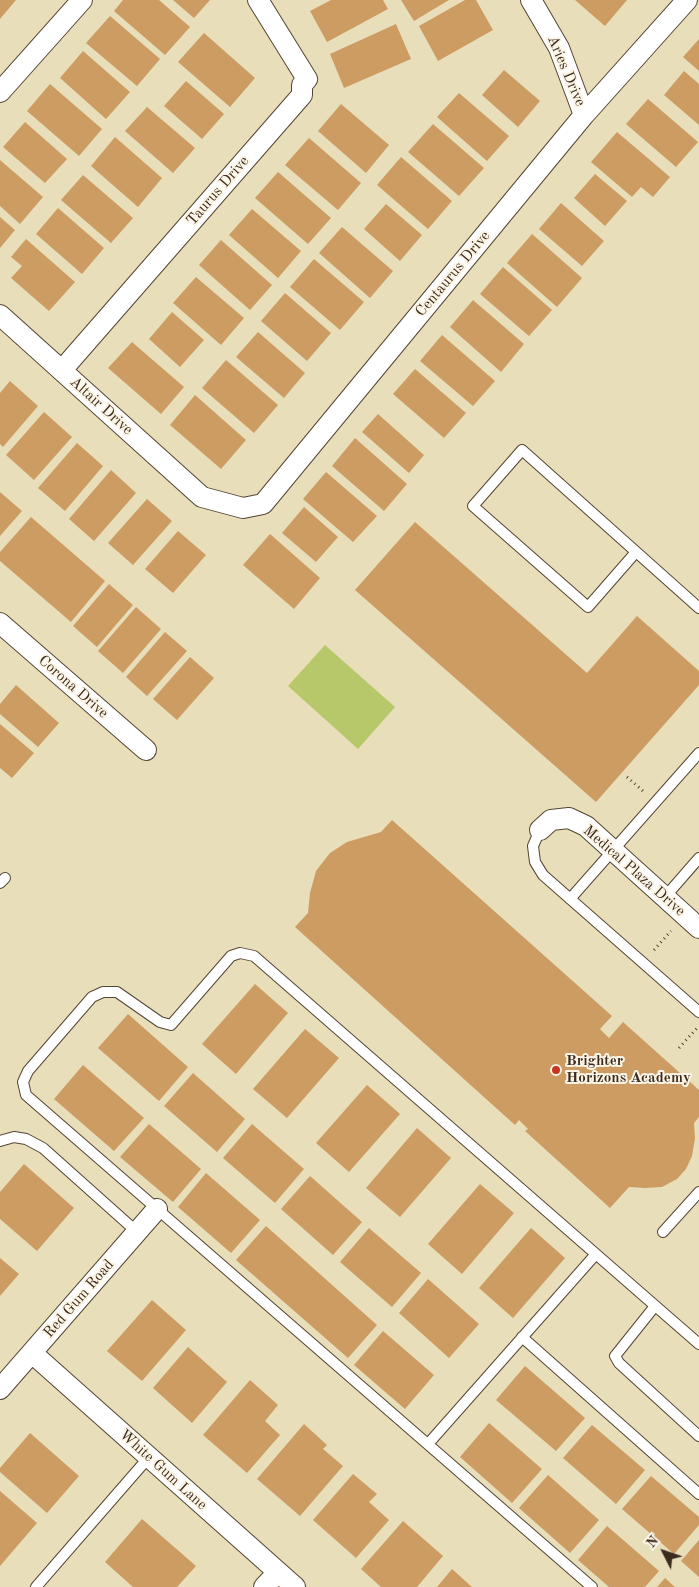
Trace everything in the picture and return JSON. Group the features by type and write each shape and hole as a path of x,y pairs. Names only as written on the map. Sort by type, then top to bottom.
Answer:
{"street":[{"path":"0,92 82,0"},
{"name":"Taurus Drive","path":"62,370 302,95 302,85 307,79 258,0"},
{"name":"Aries Drive","path":"532,0 559,48 584,115"},
{"name":"Centaurus Drive","path":"202,498 243,508 263,504 584,115 686,0"},
{"name":"Altair Drive","path":"0,314 202,498"},
{"name":"Corona Drive","path":"3,632 146,750"},
{"name":"Medical Plaza Drive","path":"540,830 551,820 569,818 586,826 699,928"},
{"name":"Red Gum Road","path":"0,1389 157,1209"},
{"name":"White Gum Lane","path":"32,1353 295,1587"},
{"path":"264,1587 278,1572"}],"lane":[{"path":"636,552 588,607 473,506 522,450 699,608"},
{"path":"570,899 699,753"},
{"path":"540,830 533,846 535,862 544,875 699,1012"},
{"path":"665,897 699,858"},
{"path":"592,1587 26,1095 23,1082 28,1071 92,997 103,992 117,992 160,1022 171,1025 231,956 240,953 254,956 699,1344"},
{"path":"0,1141 14,1137 26,1138 43,1148 137,1232"},
{"path":"663,1232 699,1192"},
{"path":"428,1444 596,1254"},
{"path":"655,1306 615,1356 619,1363 699,1436"},
{"path":"522,1337 699,1494"},
{"path":"36,1587 149,1457"}],"path":[{"path":"627,777 645,794"},
{"path":"653,951 673,928"},
{"path":"679,1048 698,1028"}],"green space":[{"path":"325,645 395,707 358,749 288,686"}],"building":[{"path":"0,0 16,0 0,19"},
{"path":"123,0 159,0 190,27 165,55 114,11"},
{"path":"173,0 210,0 194,18"},
{"path":"331,0 383,0 388,9 327,42 310,11"},
{"path":"401,0 449,0 414,21"},
{"path":"465,0 476,0 493,30 438,61 419,26"},
{"path":"575,0 627,0 605,26"},
{"path":"110,16 160,59 137,86 86,43"},
{"path":"396,24 411,59 344,88 330,54"},
{"path":"204,33 255,78 230,107 178,62"},
{"path":"699,39 699,71 683,57"},
{"path":"83,51 130,92 106,119 60,78"},
{"path":"504,70 540,101 518,127 482,95"},
{"path":"684,71 699,84 699,125 664,95"},
{"path":"186,81 224,114 202,139 164,106"},
{"path":"50,84 102,129 79,156 27,111"},
{"path":"459,93 509,136 487,161 437,117"},
{"path":"648,99 698,142 676,167 626,124"},
{"path":"341,104 389,145 366,173 318,131"},
{"path":"147,107 195,148 173,173 125,131"},
{"path":"25,122 67,159 45,183 3,147"},
{"path":"433,124 484,168 459,196 408,152"},
{"path":"617,132 670,177 653,197 641,187 632,197 591,162"},
{"path":"115,137 162,178 138,207 91,166"},
{"path":"309,138 361,183 338,210 285,165"},
{"path":"401,157 452,201 428,229 377,185"},
{"path":"0,160 43,197 20,224 0,206"},
{"path":"278,172 331,218 308,244 255,198"},
{"path":"595,174 627,201 605,226 574,198"},
{"path":"83,175 133,218 111,243 61,200"},
{"path":"561,203 604,241 582,266 539,229"},
{"path":"386,204 422,235 400,261 364,229"},
{"path":"58,208 104,248 82,274 36,234"},
{"path":"252,209 301,251 278,278 229,235"},
{"path":"0,217 15,230 0,248"},
{"path":"342,227 393,271 370,298 319,253"},
{"path":"532,234 582,278 557,307 507,263"},
{"path":"26,239 75,282 49,311 11,278 22,266 11,257"},
{"path":"221,240 272,285 250,310 199,265"},
{"path":"314,259 364,302 340,330 290,287"},
{"path":"503,267 552,310 529,336 480,294"},
{"path":"196,277 244,318 221,345 173,303"},
{"path":"285,293 331,333 307,361 261,321"},
{"path":"473,300 524,344 501,372 450,327"},
{"path":"172,312 204,340 180,367 149,339"},
{"path":"258,332 305,373 284,398 236,357"},
{"path":"442,335 495,381 473,406 420,361"},
{"path":"132,342 184,387 161,414 108,368"},
{"path":"226,360 278,405 254,433 202,388"},
{"path":"415,369 466,413 444,438 393,394"},
{"path":"10,381 38,406 3,447 0,444 0,393"},
{"path":"195,395 246,440 221,469 170,425"},
{"path":"44,412 72,437 34,480 6,455"},
{"path":"378,414 424,455 409,473 362,432"},
{"path":"355,438 407,484 384,511 332,466"},
{"path":"77,443 103,466 65,511 38,488"},
{"path":"111,470 136,493 94,541 69,519"},
{"path":"326,472 377,516 353,542 303,499"},
{"path":"0,492 22,511 0,536"},
{"path":"147,499 172,521 133,565 108,543"},
{"path":"304,507 338,537 316,562 282,533"},
{"path":"31,517 105,581 71,622 0,561 0,552"},
{"path":"415,522 587,673 637,616 699,671 699,685 596,802 355,590"},
{"path":"178,531 206,555 173,593 145,569"},
{"path":"270,534 320,578 294,609 243,565"},
{"path":"109,584 133,605 97,647 73,626"},
{"path":"136,607 161,629 123,673 98,651"},
{"path":"165,632 187,651 147,696 126,677"},
{"path":"190,657 214,678 177,720 153,699"},
{"path":"16,685 59,723 38,747 0,714 0,704"},
{"path":"0,724 34,753 12,778 0,768"},
{"path":"392,820 612,1016 600,1029 609,1038 623,1022 699,1090 699,1117 694,1123 695,1138 692,1156 686,1169 677,1179 662,1187 629,1187 610,1208 525,1131 528,1129 519,1120 515,1125 295,927 308,913 310,893 316,871 330,853 347,842 381,832"},
{"path":"255,984 288,1013 236,1074 202,1044"},
{"path":"128,1014 188,1067 159,1101 98,1048"},
{"path":"305,1029 339,1058 287,1118 253,1089"},
{"path":"83,1065 144,1118 114,1151 54,1099"},
{"path":"193,1073 245,1119 217,1152 164,1106"},
{"path":"367,1085 400,1114 349,1172 316,1143"},
{"path":"149,1124 201,1169 173,1202 120,1157"},
{"path":"252,1124 304,1169 275,1203 223,1158"},
{"path":"417,1128 451,1158 400,1217 366,1188"},
{"path":"24,1164 74,1208 37,1251 0,1219 0,1192"},
{"path":"206,1173 260,1220 231,1253 178,1207"},
{"path":"310,1176 362,1222 333,1255 281,1209"},
{"path":"480,1184 514,1213 462,1274 428,1244"},
{"path":"266,1226 377,1325 348,1358 236,1260"},
{"path":"369,1228 421,1273 392,1307 340,1262"},
{"path":"531,1228 565,1258 513,1318 479,1288"},
{"path":"0,1258 19,1274 0,1296"},
{"path":"428,1279 479,1324 449,1358 399,1313"},
{"path":"152,1300 186,1330 142,1381 107,1351"},
{"path":"383,1331 434,1375 405,1409 354,1365"},
{"path":"188,1347 227,1382 192,1423 153,1388"},
{"path":"525,1366 585,1418 556,1451 496,1400"},
{"path":"250,1380 278,1405 265,1421 280,1435 247,1473 203,1435"},
{"path":"489,1423 542,1469 512,1503 460,1457"},
{"path":"304,1424 327,1445 323,1449 343,1466 300,1516 257,1479"},
{"path":"592,1425 645,1470 616,1504 563,1458"},
{"path":"30,1433 79,1476 47,1513 0,1472 0,1468"},
{"path":"353,1474 377,1494 369,1502 389,1520 356,1558 313,1520"},
{"path":"548,1475 599,1520 570,1553 519,1508"},
{"path":"651,1476 699,1517 699,1525 674,1554 622,1509"},
{"path":"0,1491 37,1523 0,1566"},
{"path":"142,1519 196,1566 177,1587 133,1587 105,1562"},
{"path":"403,1521 443,1556 417,1587 381,1587 361,1569"},
{"path":"607,1526 659,1571 645,1587 609,1587 578,1560"},
{"path":"699,1540 699,1577 681,1561"},
{"path":"452,1569 472,1587 437,1587"},
{"path":"665,1578 675,1587 657,1587"}],"place":[{"name":"Brighter Horizons Academy","path":"556,1070"}]}
